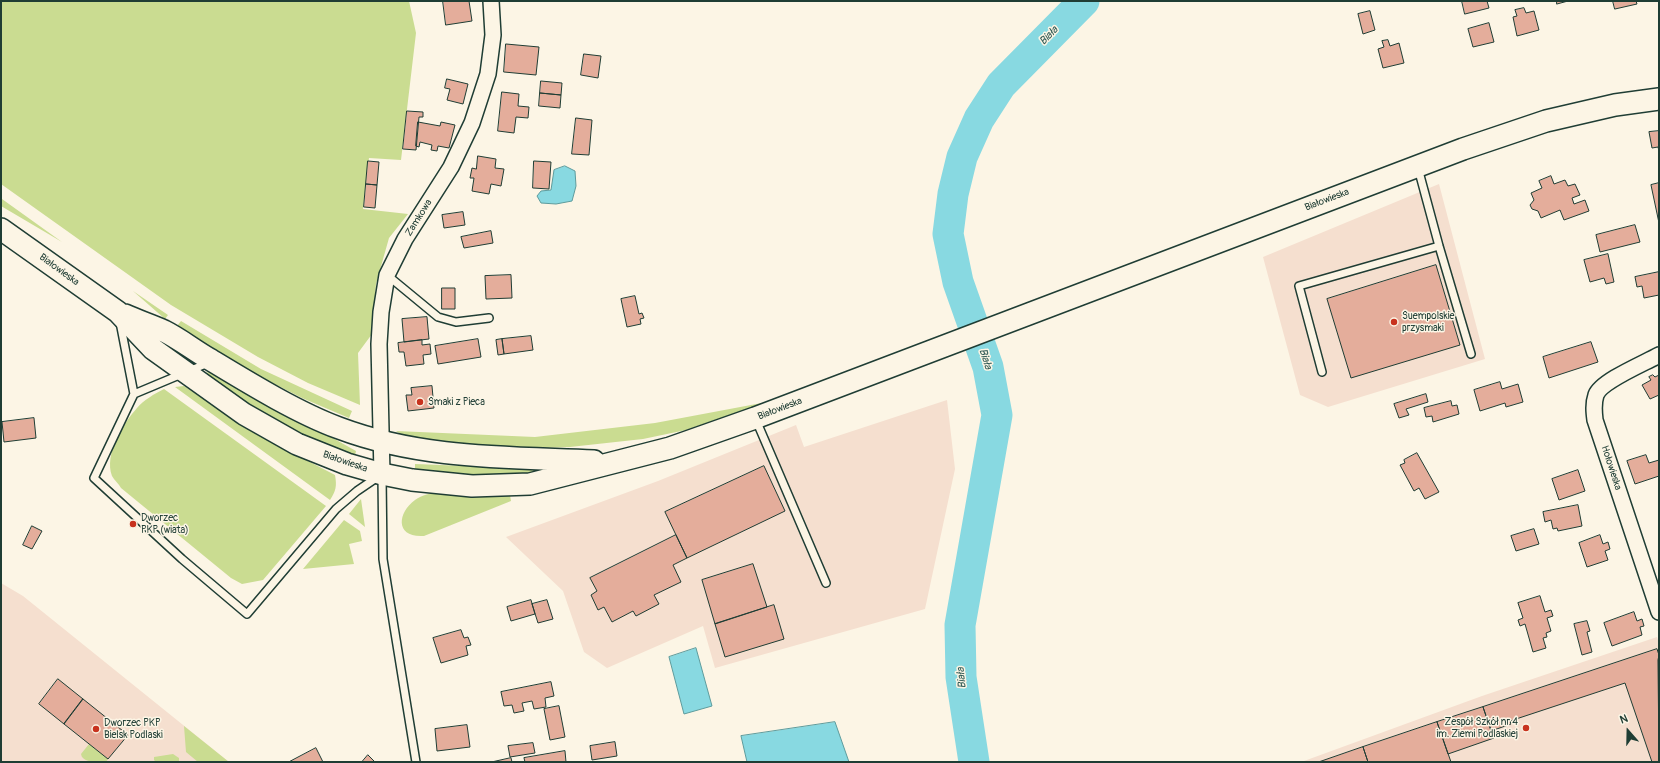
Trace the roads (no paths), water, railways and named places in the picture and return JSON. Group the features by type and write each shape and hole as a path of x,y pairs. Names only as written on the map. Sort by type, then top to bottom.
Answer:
{"main road":[{"name":"Białowieska","path":"1,229 118,312 153,349 244,414 297,444 347,464 382,474 412,480 472,486 530,484 670,448 755,418 1417,166 1546,121 1615,105 1659,100"},
{"name":"Białowieska","path":"118,312 165,332 212,361 293,406 338,428 382,442 424,451 474,457 614,462"}],"street":[{"name":"Zamkowa","path":"382,474 379,344 381,312 387,275 405,239 451,167 472,123 488,74 493,35 491,1"},
{"name":"Hołowieska","path":"1659,355 1606,384 1596,394 1594,406 1596,420 1659,612"}],"lane":[{"path":"1417,166 1471,354"},
{"path":"1322,372 1299,286 1439,246"},
{"path":"387,275 438,317 456,322 489,318"},
{"path":"118,312 134,394 94,478 182,559 247,614 336,509 357,491 382,474"},
{"path":"134,394 212,361"},
{"path":"755,418 826,583"},
{"path":"382,474 383,558 416,762"}],"water":[{"path":"565,166 575,171 576,186 572,201 556,204 541,203 537,196 541,191 551,190 554,170"},
{"path":"696,648 712,706 684,714 669,657"},
{"path":"835,722 849,762 747,762 741,736"}],"waterway":[{"name":"Biała","path":"974,762 961,677 960,625 997,415 988,367 958,282 948,234 953,194 962,157 979,119 1001,85 1084,1"}],"place":[{"name":"Suempolskie przysmaki","path":"1394,322"},
{"name":"Smaki z Pieca","path":"420,402"},
{"name":"Dworzec PKP (wiata)","path":"133,524"},
{"name":"Zespół Szkół nr 4 im. Ziemi Podlaskiej","path":"1526,728"},
{"name":"Dworzec PKP Bielsk Podlaski","path":"96,729"}]}
